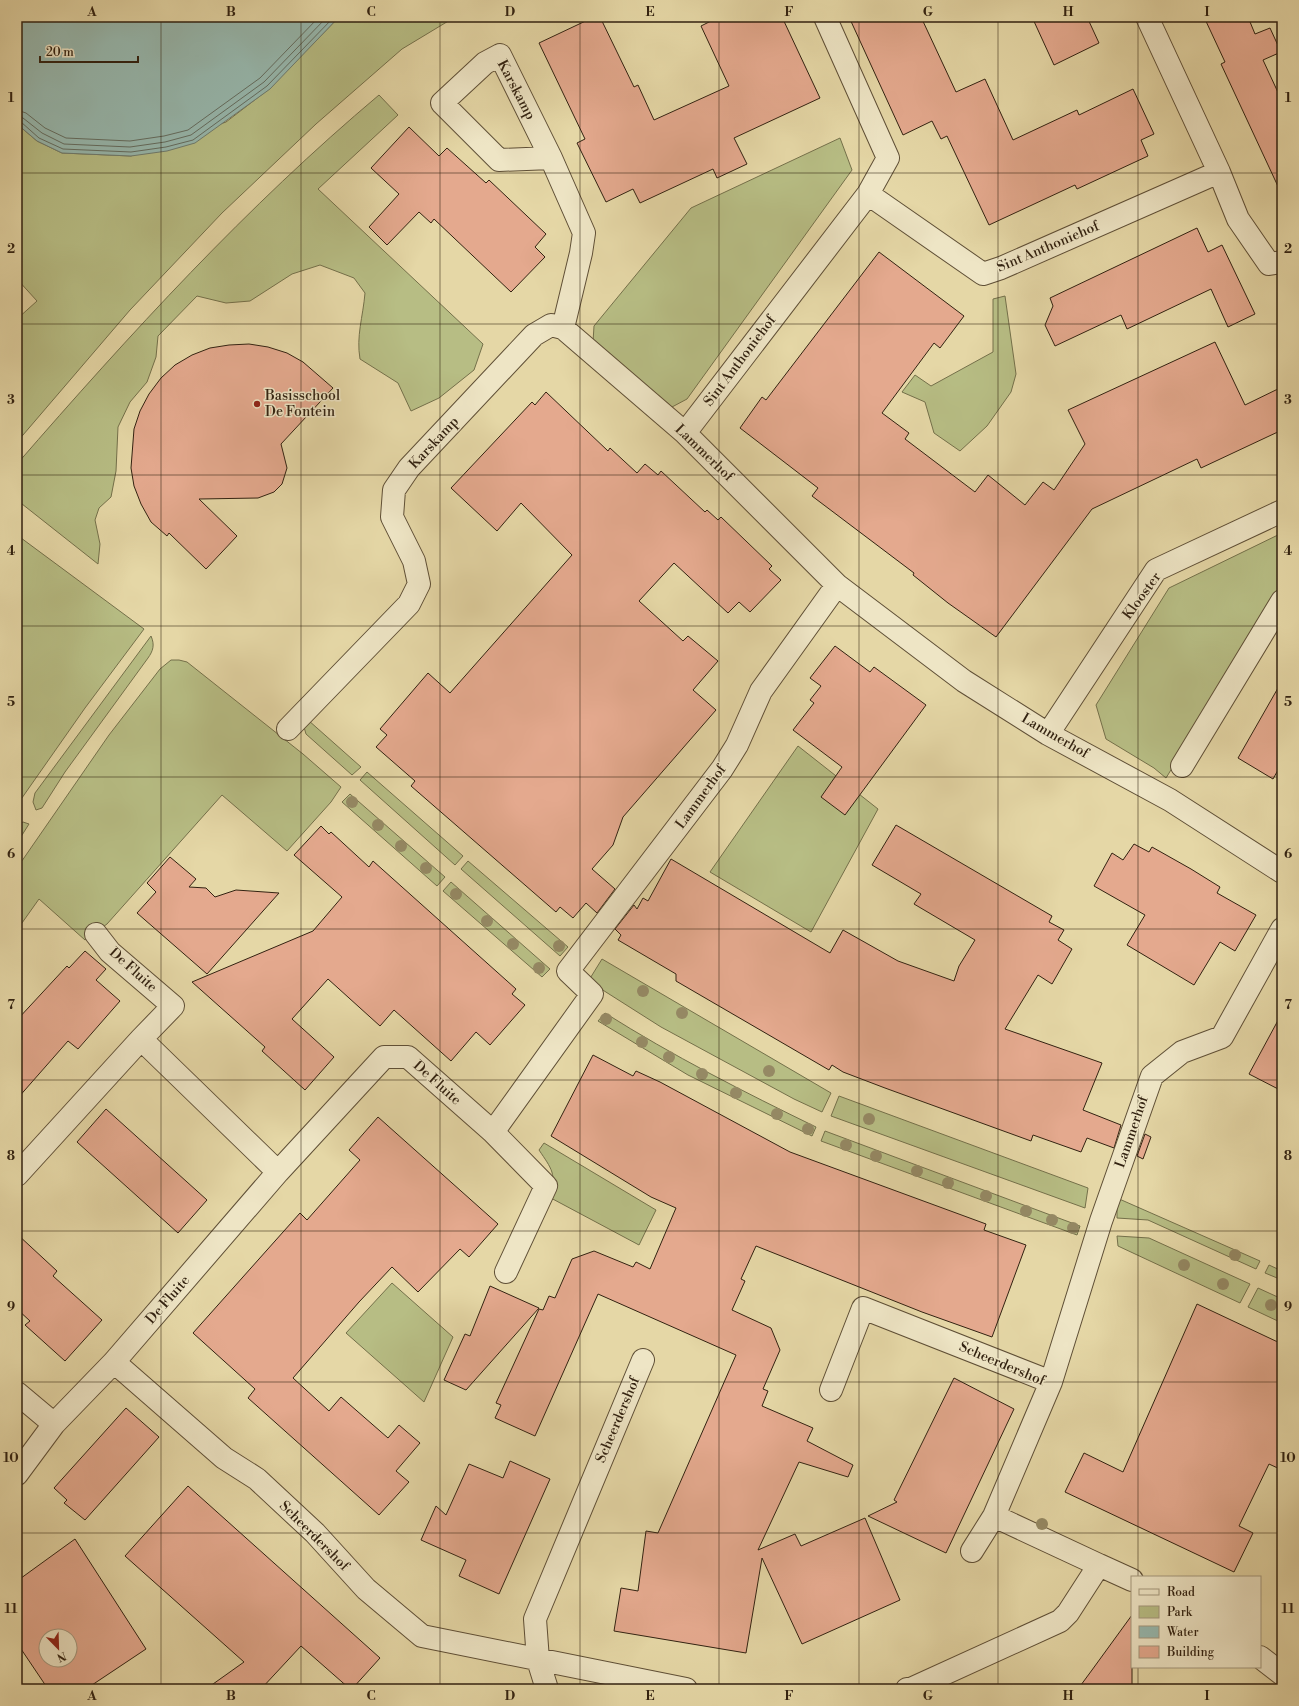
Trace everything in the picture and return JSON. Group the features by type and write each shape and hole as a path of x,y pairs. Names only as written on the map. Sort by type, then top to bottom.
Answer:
{"street":[{"name":"Sint Anthoniehof","path":"685,433 868,194 888,158 825,17"},
{"path":"1147,17 1219,172 1238,219 1269,264 1282,262"},
{"name":"Karskamp","path":"288,729 409,604 419,584 414,561 392,517 394,490 409,468 534,335 551,325 563,328 581,253 584,233 551,158 500,55 485,63 442,103 499,160 551,158"},
{"name":"Sint Anthoniehof","path":"868,194 983,274 1002,268 1219,172"},
{"name":"Lammerhof","path":"563,328 685,433 837,585 964,681 1048,734 1170,800 1282,872"},
{"name":"Klooster","path":"1048,734 1156,570 1282,511"},
{"name":"Lammerhof","path":"493,1132 592,994 568,971 722,769 737,745 761,691 837,585"},
{"path":"1182,766 1282,601"},
{"name":"Lammerhof","path":"1051,1382 1101,1221 1152,1076 1182,1052 1222,1036 1282,929"},
{"name":"De Fluite","path":"17,1175 173,1006 110,952 96,934"},
{"path":"141,1039 278,1172"},
{"name":"De Fluite","path":"17,1474 54,1424 114,1362 278,1172 384,1057 408,1057 493,1132 546,1186 506,1272"},
{"name":"Scheerdershof","path":"831,1390 864,1308 1051,1382 994,1516 972,1551"},
{"name":"Scheerdershof","path":"547,1689 538,1660 535,1619 643,1360"},
{"name":"Scheerdershof","path":"114,1362 224,1458 257,1479 314,1533 366,1589 422,1636 686,1689"},
{"path":"17,1393 54,1424"},
{"path":"994,1516 1131,1580"},
{"path":"907,1689 913,1688 1060,1621 1068,1613 1099,1565"},
{"path":"1261,1659 1282,1674"}],"green space":[{"path":"339,17 455,17 402,49 316,124 222,213 130,310 17,442 17,319 37,301 17,279 17,124 37,141 62,153 131,156 226,122 269,89"},
{"path":"379,95 398,115 318,189 483,344 474,370 439,398 411,411 398,383 360,359 359,334 365,293 354,278 320,265 292,274 250,301 226,303 197,296 158,336 156,357 147,382 130,402 118,427 116,471 111,497 99,508 95,520 100,544 98,564 17,500 17,464 146,319 236,226 330,137"},
{"path":"840,138 852,170 687,399 672,407 593,342 594,326 691,208"},
{"path":"1005,296 1016,374 1011,392 987,426 960,451 934,433 925,402 902,392 915,375 931,386 993,352 993,299"},
{"path":"1282,533 1282,588 1166,778 1154,768 1106,739 1096,705 1169,588"},
{"path":"17,535 144,629 85,708 17,805"},
{"path":"151,636 153,645 150,655 65,772 42,808 36,810 33,802 35,793"},
{"path":"171,660 187,662 303,754 341,787 331,802 287,851 222,795 107,924 85,940 39,899 17,930 17,868 109,735 160,669"},
{"path":"308,720 361,767 352,775 306,734 304,727"},
{"path":"798,746 878,809 811,932 710,872"},
{"path":"367,772 463,856 455,865 360,780"},
{"path":"350,794 445,877 437,886 342,802"},
{"path":"23,822 29,824 17,843 17,825"},
{"path":"468,861 568,947 560,956 461,869"},
{"path":"451,882 550,969 542,977 443,891"},
{"path":"602,959 831,1093 822,1112 794,1099 661,1027 598,987 589,980"},
{"path":"605,1013 709,1073 816,1127 812,1136 688,1075 598,1021"},
{"path":"839,1096 1088,1188 1085,1208 831,1116"},
{"path":"825,1131 1080,1226 1077,1235 821,1141"},
{"path":"544,1143 656,1210 639,1245 549,1197 552,1189 553,1177 550,1167 539,1150"},
{"path":"1117,1198 1260,1261 1256,1269 1148,1220 1117,1218"},
{"path":"1117,1236 1149,1238 1250,1284 1240,1303 1118,1246"},
{"path":"1269,1265 1282,1271 1282,1280 1265,1273"},
{"path":"392,1283 453,1337 424,1402 346,1333"},
{"path":"1258,1288 1282,1299 1282,1323 1248,1307"}],"water":[{"path":"17,17 339,17 270,89 195,143 167,151 131,156 62,153 37,141 17,124"}],"building":[{"path":"594,17 600,17 634,87 638,85 654,120 729,86 701,26 719,17 782,17 820,98 734,138 747,164 717,178 713,169 640,203 633,189 606,202 577,143 585,139 539,43"},
{"path":"849,17 921,17 956,92 985,79 1013,140 1077,110 1079,115 1133,89 1154,134 1141,140 1148,156 1077,189 1075,185 989,225 947,136 941,139 932,121 903,135"},
{"path":"1032,17 1087,17 1099,43 1054,65"},
{"path":"1204,17 1248,17 1255,34 1270,28 1281,52 1263,60 1282,101 1282,195 1221,64 1225,62"},
{"path":"409,127 439,156 447,148 486,183 489,180 546,234 535,247 545,257 511,292 434,219 431,223 419,212 387,245 369,227 399,194 371,168"},
{"path":"1197,228 1208,252 1222,245 1255,314 1228,327 1211,289 1127,329 1121,315 1055,346 1045,325 1053,306 1050,298"},
{"path":"879,252 964,316 940,348 934,343 882,413 909,433 905,439 975,492 988,475 1025,505 1043,482 1054,490 1085,444 1068,410 1215,342 1245,405 1282,387 1282,430 1201,468 1197,459 1092,509 996,637 948,603 913,575 914,573 812,496 818,488 740,428 762,397 766,400"},
{"path":"249,344 268,347 287,353 303,362 333,388 281,444 287,468 282,484 274,492 258,498 199,499 237,536 206,569 169,533 167,536 151,522 141,504 134,486 131,468 134,429 140,411 149,394 161,378 175,365 192,355 210,348"},
{"path":"546,392 608,451 610,448 637,473 645,464 658,475 661,471 705,512 707,510 718,520 721,517 772,566 769,569 781,580 750,612 739,602 728,613 674,563 639,601 683,641 688,636 718,661 693,690 716,710 623,817 613,845 592,869 615,889 597,913 586,903 573,918 560,907 556,912 411,786 415,781 376,747 387,735 380,729 428,673 450,693 572,555 521,503 497,531 451,488 532,402 535,405"},
{"path":"835,646 870,672 874,667 926,705 845,815 821,797 842,767 793,730 814,703 810,700 821,686 810,678"},
{"path":"1282,681 1282,763 1273,779 1238,758"},
{"path":"896,825 1052,916 1049,922 1064,930 1058,940 1072,949 1052,984 1038,975 1005,1029 1102,1063 1083,1110 1121,1125 1114,1148 1087,1138 1081,1152 1033,1135 1031,1141 843,1072 832,1065 829,1070 676,981 676,974 618,940 621,935 615,929 634,905 637,909 643,898 648,901 671,859 830,953 843,930 898,961 954,981 959,966 975,940 914,904 921,894 872,865"},
{"path":"321,826 329,834 331,832 369,867 373,861 516,989 512,994 525,1005 490,1045 476,1032 451,1061 394,1010 380,1026 328,979 292,1019 334,1057 305,1090 262,1051 265,1047 192,982 313,931 342,897 294,855"},
{"path":"1134,844 1149,852 1152,847 1191,869 1220,887 1217,893 1256,915 1235,951 1220,942 1194,985 1127,945 1145,915 1094,886 1112,853 1123,860"},
{"path":"170,857 196,879 189,887 206,888 215,897 236,890 279,893 207,974 137,913 156,892 147,883"},
{"path":"85,951 106,969 96,980 120,1001 78,1049 68,1041 17,1099 17,1020 67,966 69,968"},
{"path":"1282,1013 1282,1091 1249,1074"},
{"path":"593,1055 633,1076 636,1071 660,1082 790,1152 986,1224 984,1230 1026,1245 992,1337 922,1312 756,1246 741,1279 745,1281 732,1310 771,1328 780,1350 763,1389 768,1391 762,1406 813,1428 807,1441 853,1465 848,1477 799,1462 758,1550 795,1534 801,1546 865,1518 900,1600 802,1644 762,1558 746,1653 614,1631 621,1588 638,1591 646,1531 658,1533 736,1355 598,1294 535,1436 495,1418 501,1405 496,1403 539,1309 543,1310 549,1296 555,1298 572,1259 594,1251 633,1267 636,1262 650,1269 676,1208 651,1197 551,1136"},
{"path":"106,1109 207,1200 178,1233 77,1142"},
{"path":"378,1117 498,1224 469,1257 460,1249 418,1292 392,1267 359,1302 293,1378 329,1411 341,1397 388,1438 399,1425 420,1443 396,1471 409,1482 379,1515 248,1398 255,1389 193,1333 300,1213 307,1220 360,1160 349,1150"},
{"path":"1145,1134 1151,1137 1143,1159 1137,1156"},
{"path":"17,1234 57,1271 53,1276 102,1320 65,1361 25,1325 30,1321 17,1309"},
{"path":"490,1286 539,1308 466,1390 444,1380 465,1334 470,1336"},
{"path":"1197,1304 1282,1344 1282,1470 1269,1464 1239,1526 1253,1533 1234,1572 1065,1492 1084,1453 1123,1472"},
{"path":"954,1378 1014,1409 946,1553 868,1516 897,1502 894,1500"},
{"path":"126,1408 159,1437 85,1520 64,1503 67,1500 54,1488"},
{"path":"510,1461 550,1479 499,1594 459,1576 466,1560 421,1540 436,1506 446,1515 469,1464 503,1478"},
{"path":"188,1486 380,1658 352,1689 350,1689 301,1646 261,1689 206,1689 244,1662 125,1556"},
{"path":"75,1539 146,1649 86,1689 48,1689 17,1643 17,1581"},
{"path":"1131,1616 1132,1689 1078,1689"}],"place":[{"name":"Basisschool De Fontein","path":"257,404"}]}
